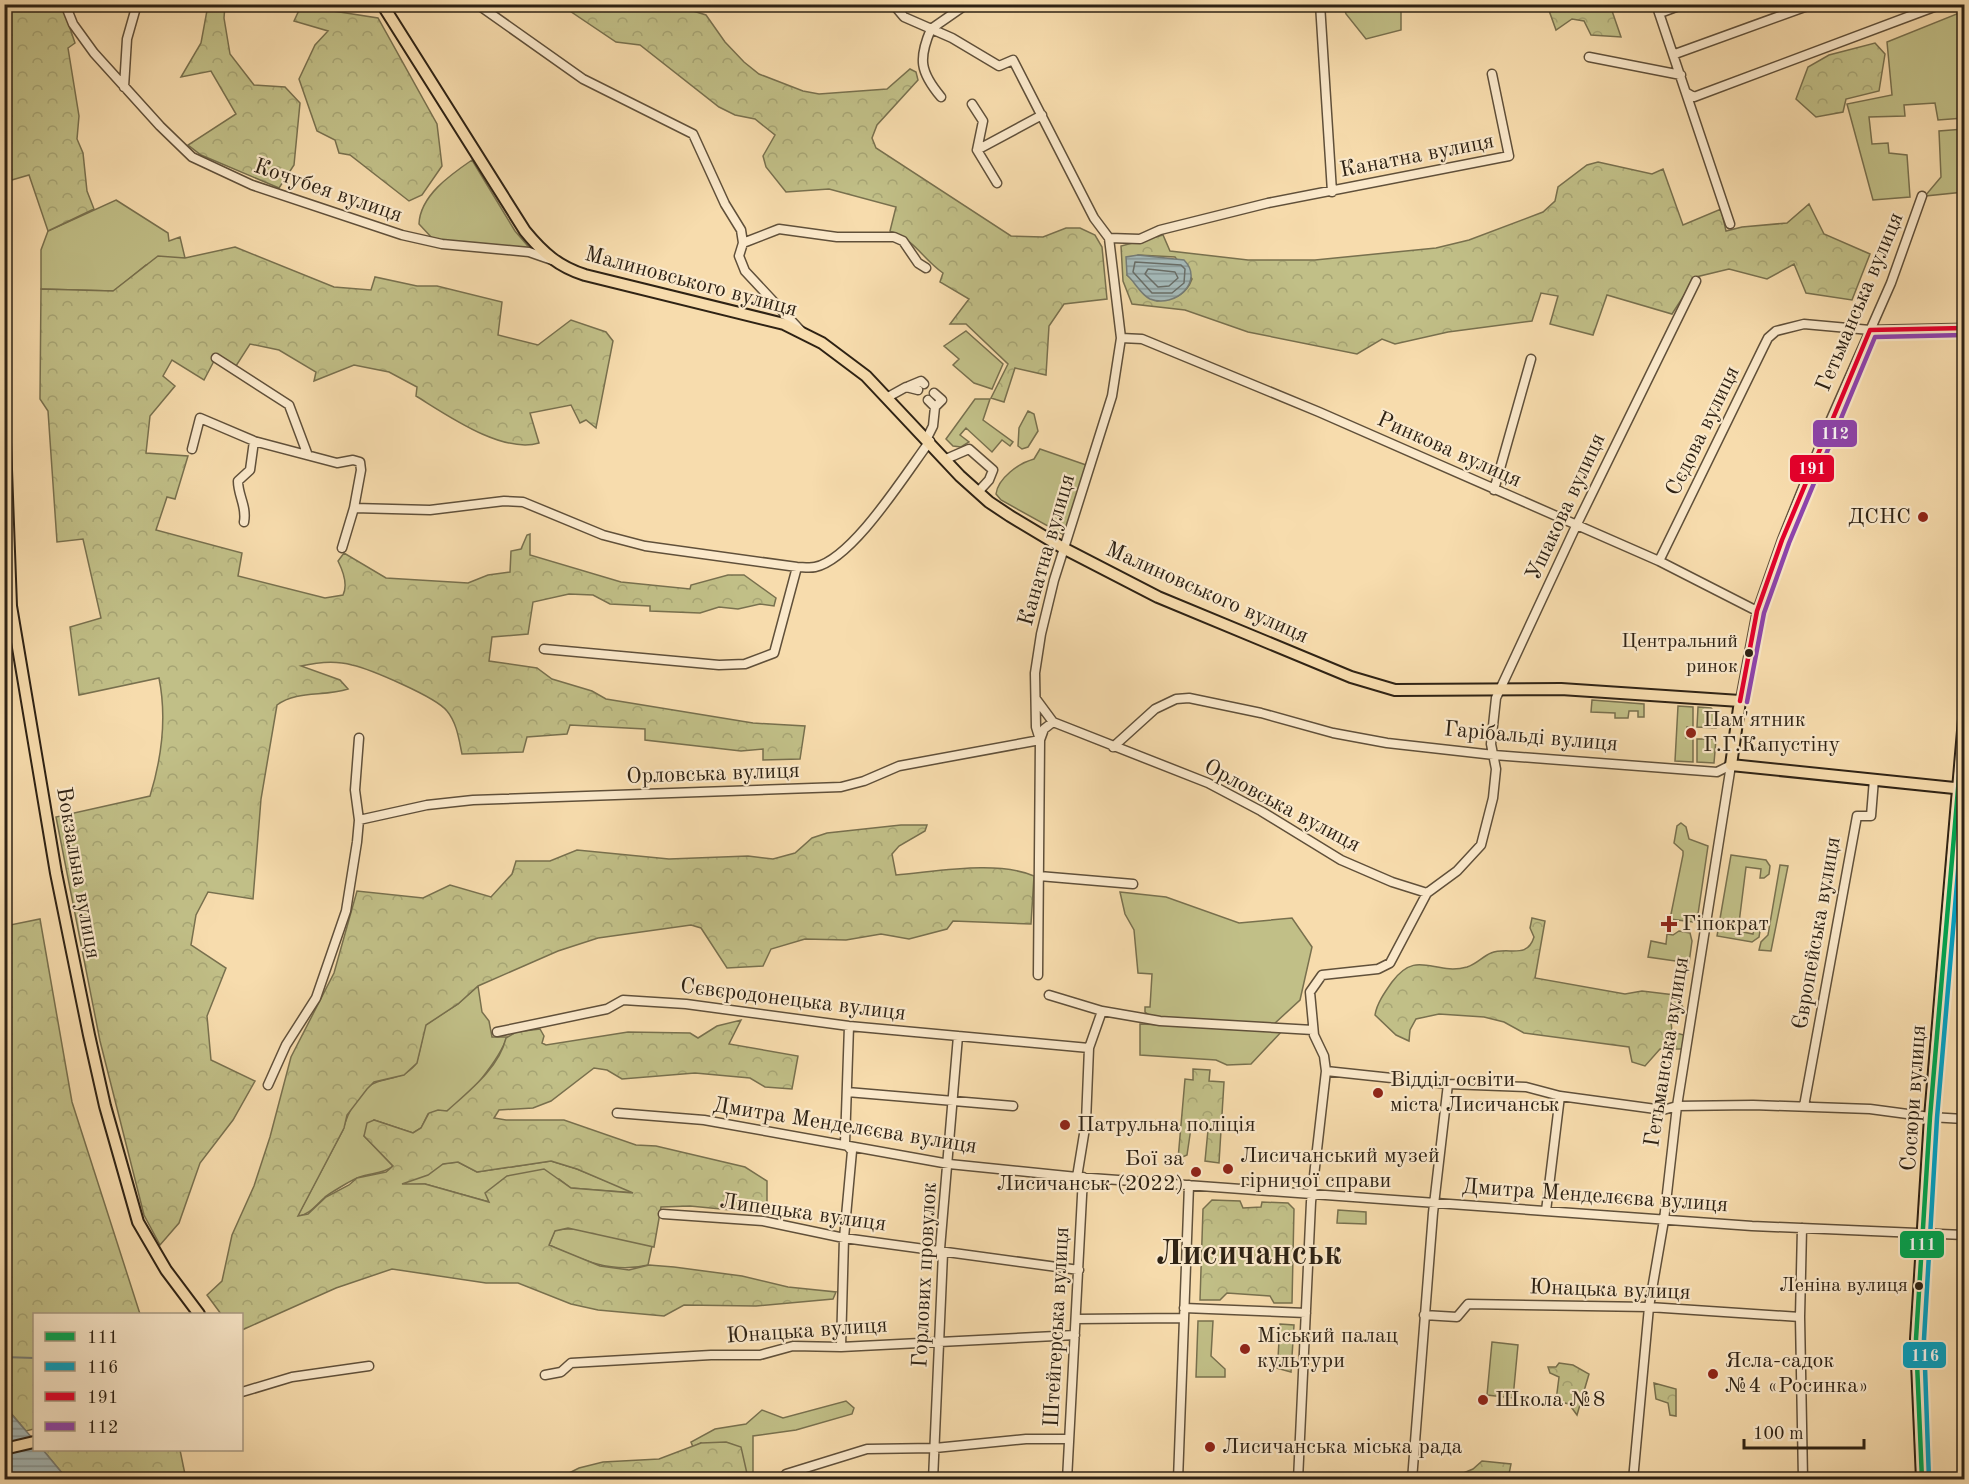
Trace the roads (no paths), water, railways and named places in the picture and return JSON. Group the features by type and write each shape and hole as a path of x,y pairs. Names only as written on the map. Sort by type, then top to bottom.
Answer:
{"main road":[{"name":"Малиновського вулиця","path":"382,4 525,231 552,260 568,270 585,275 784,324 801,331 842,357 888,397 978,492 999,509 1065,549 1158,597 1376,686 1417,691 1561,689 1740,701"},
{"name":"Вокзальна вулиця","path":"4,415 11,606 56,873 89,1035 105,1106 138,1222 166,1269 198,1313"},
{"name":"Гетьманська вулиця","path":"1731,765 1740,701"},
{"name":"Сосюри вулиця","path":"1922,1479 1916,1340 1922,1233 1930,1118 1962,788 1965,719"},
{"name":"Гарібальді вулиця","path":"1731,765 1962,788"},
{"path":"4,1449 33,1442"}],"street":[{"name":"Кочубея вулиця","path":"65,4 73,24 124,87 192,157 252,185 402,235 442,244 529,252 552,260"},
{"path":"124,87 127,39 137,4"},
{"path":"477,4 583,79 693,134 725,204 741,230 742,243 739,256 745,271 801,331"},
{"path":"893,4 904,17 931,29"},
{"path":"941,97 927,80 921,53 931,29 967,4"},
{"name":"Канатна вулиця","path":"1320,4 1332,192"},
{"path":"1684,4 1658,9 1675,54 1730,224"},
{"path":"1675,54 1813,4"},
{"path":"1687,93 1694,97 1942,4"},
{"name":"Канатна вулиця","path":"931,29 980,52 999,66 1013,60 1094,218 1108,238 1121,338 1112,396 1041,634 1035,673 1036,727 1040,740 1038,975"},
{"path":"1589,57 1681,75"},
{"name":"Канатна вулиця","path":"1108,238 1140,240 1160,230 1268,203 1509,156 1492,74"},
{"path":"972,104 982,120 977,150 997,183"},
{"path":"977,150 1042,116"},
{"name":"Гетьманська вулиця","path":"1740,701 1757,611 1782,540 1891,283 1922,196"},
{"path":"742,243 779,229 837,237 894,237 903,241 918,263 926,268"},
{"name":"Ушакова вулиця","path":"1427,893 1457,871 1481,846 1493,798 1494,755 1491,744 1496,698 1576,525 1696,281"},
{"name":"Сєдова вулиця","path":"1659,561 1768,338 1789,326 1804,324 1870,330"},
{"path":"1870,330 1965,328"},
{"name":"Ринкова вулиця","path":"1121,338 1142,339 1319,412 1659,561 1757,611"},
{"path":"216,358 278,401 289,405 307,453"},
{"path":"1494,490 1531,359"},
{"path":"888,397 906,387 921,387"},
{"path":"354,508 430,510 504,501 523,502 603,535 645,546 796,567 816,567 838,556 857,537 928,440 933,426 935,407 931,396"},
{"path":"192,448 200,418 254,441 307,453 337,463 353,460 360,462 361,470 354,508 342,548"},
{"path":"244,522 246,509 238,492 238,481 250,470 254,441"},
{"path":"946,459 969,449 993,470 992,475 978,492"},
{"path":"544,650 719,665 745,664 774,652 796,567"},
{"name":"Гарібальді вулиця","path":"1113,747 1155,709 1176,699 1189,698 1261,713 1343,735 1494,755 1717,772 1731,765"},
{"path":"1036,699 1053,722 1044,729 1040,740"},
{"name":"Орловська вулиця","path":"1053,722 1208,783 1255,807 1341,860 1392,882 1427,893"},
{"path":"268,1085 286,1045 316,998 339,936 348,901 359,820 354,790 359,738"},
{"name":"Орловська вулиця","path":"359,820 427,806 473,800 842,787 864,781 899,766 1040,740"},
{"name":"Гетьманська вулиця","path":"1633,1479 1649,1307 1664,1220 1677,1106 1731,765"},
{"name":"Європейська вулиця","path":"1804,1106 1857,816 1871,816 1874,779"},
{"path":"1039,876 1133,884"},
{"path":"1298,1479 1312,1193 1326,1071 1324,1056 1313,1030 1309,1001 1312,988 1318,978 1330,972 1378,969 1390,963 1427,893"},
{"path":"1049,995 1102,1011 1160,1021 1313,1030"},
{"name":"Сєвєродонецька вулиця","path":"497,1032 607,1009 623,1000 697,1006 849,1026 1089,1048"},
{"name":"Штейгерська вулиця","path":"1067,1479 1079,1270 1080,1177 1086,1122 1089,1048 1102,1011"},
{"path":"842,1347 844,1238 852,1150 845,1143 849,1026"},
{"name":"Горлових провулок","path":"933,1479 943,1253 940,1249 949,1164 958,1036"},
{"path":"1326,1071 1448,1084 1526,1087 1560,1096 1663,1110 1677,1106 1804,1106 1870,1108 1930,1118 1965,1119"},
{"path":"1412,1479 1424,1316 1448,1084"},
{"path":"847,1092 1013,1107"},
{"path":"1545,1211 1560,1096"},
{"name":"Дмитра Менделєєва вулиця","path":"617,1113 714,1122 949,1164 1080,1177 1664,1220 1965,1235"},
{"path":"1178,1479 1189,1185"},
{"name":"Липецька вулиця","path":"663,1214 763,1221 844,1238 940,1249 1079,1270"},
{"path":"1802,1228 1800,1317 1803,1479"},
{"name":"Юнацька вулиця","path":"1424,1316 1457,1317 1468,1304 1649,1307 1800,1317"},
{"path":"1076,1319 1183,1313 1306,1313"},
{"name":"Юнацька вулиця","path":"544,1376 561,1372 571,1363 711,1355 760,1355 793,1346 842,1347 1075,1335"},
{"path":"243,1392 292,1377 369,1366"},
{"path":"786,1474 867,1449 935,1448 1026,1439 1068,1439"}],"water":[{"path":"1138,255 1184,260 1190,268 1189,284 1177,297 1160,301 1150,299 1127,275 1126,257"},
{"path":"4,1406 33,1439 33,1451 44,1451 67,1479 5,1479"}],"waterway":[{"path":"4,1357 33,1358"}],"place":[{"name":"ДСНС","path":"1923,517"},
{"name":"Центральний ринок","path":"1749,653"},
{"name":"Пам'ятник Г.Г.Капустіну","path":"1691,733"},
{"name":"Гіпократ","path":"1669,924"},
{"name":"Відділ освіти міста Лисичанськ","path":"1378,1093"},
{"name":"Патрульна поліція","path":"1065,1125"},
{"name":"Лисичанський музей гірничої справи","path":"1228,1169"},
{"name":"Бої за Лисичанськ (2022)","path":"1196,1172"},
{"name":"Леніна вулиця","path":"1919,1286"},
{"name":"Міський палац культури","path":"1245,1349"},
{"name":"Ясла-садок №4 «Росинка»","path":"1713,1374"},
{"name":"Школа №8","path":"1483,1400"},
{"name":"Лисичанська міська рада","path":"1210,1447"}],"district":[{"name":"Лисичанськ","path":"1249,1255"}]}
